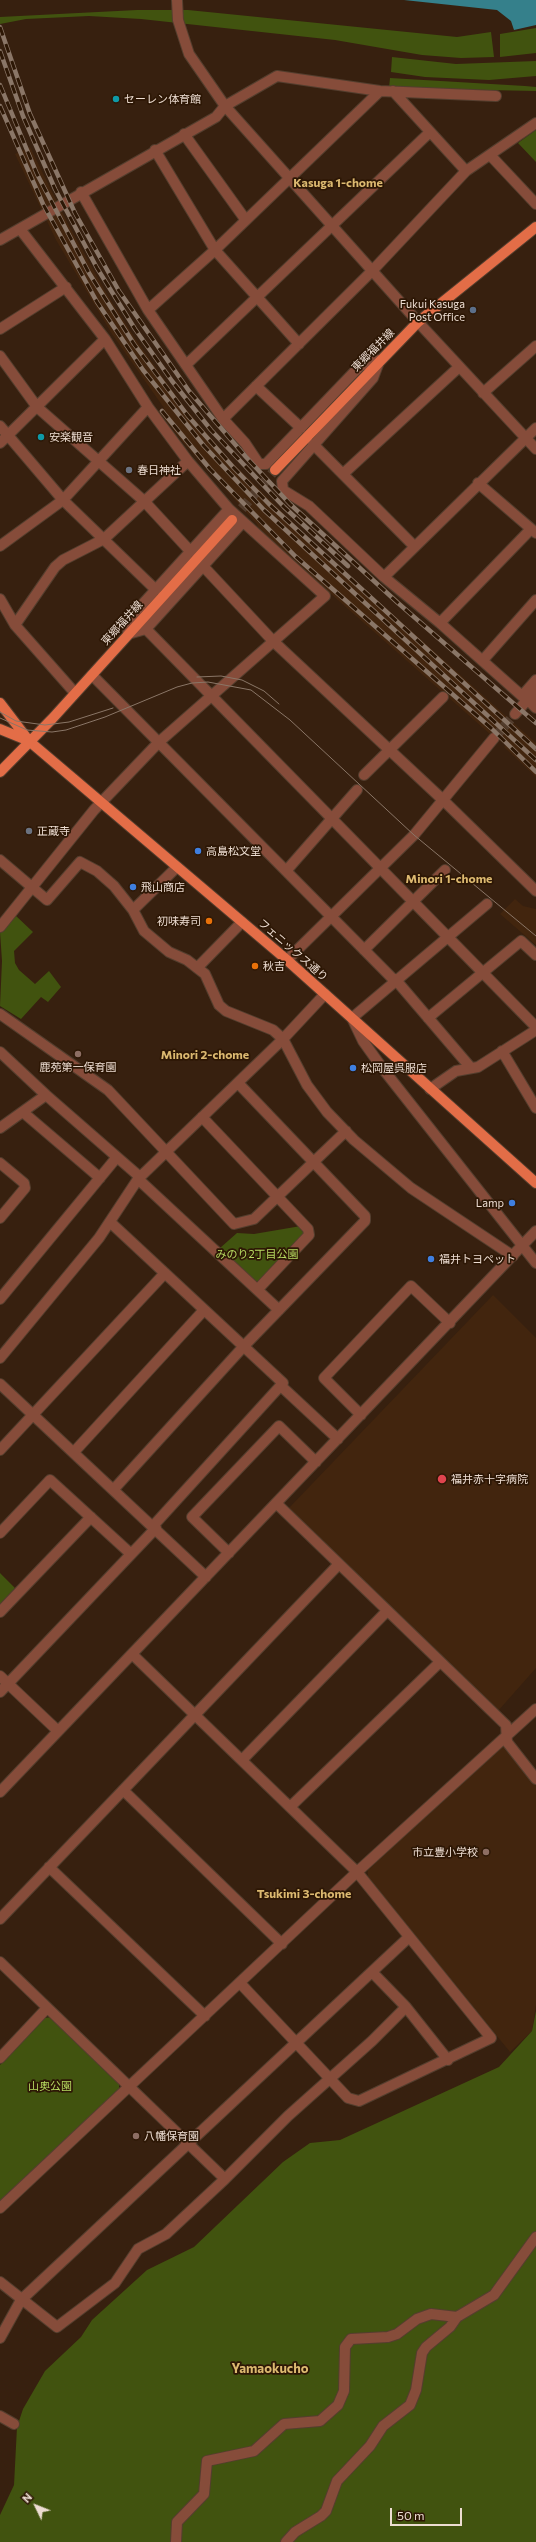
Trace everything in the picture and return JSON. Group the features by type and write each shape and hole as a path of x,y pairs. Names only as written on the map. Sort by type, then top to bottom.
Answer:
{"main road":[{"name":"東郷福井線","path":"275,470 379,360 418,322 536,227"},
{"name":"東郷福井線","path":"0,772 92,675 232,520"},
{"name":"フェニックス通り","path":"0,703 16,720 29,741 287,960 430,1089 534,1178"},
{"name":"フェニックス通り","path":"0,729 29,741"}],"street":[{"path":"177,0 178,20 187,48 194,63 225,106 482,393 524,439 536,449"},
{"path":"0,240 81,192 216,117 225,106 277,76 380,91 496,96"},
{"path":"148,310 214,250 380,91"},
{"path":"393,91 466,171"},
{"path":"223,419 372,271 466,171 536,123"},
{"path":"188,364 331,225 430,132"},
{"path":"184,134 245,220"},
{"path":"155,150 214,250 299,344"},
{"path":"490,155 536,204"},
{"path":"81,192 148,310 188,364 223,419 261,465 266,464 360,366 379,360"},
{"path":"0,927 100,802 159,742 325,596 229,509 188,461 148,407 105,339 20,229"},
{"path":"0,329 66,287"},
{"path":"4,439 105,339"},
{"path":"482,393 536,346"},
{"path":"0,356 37,407 144,501 191,552"},
{"path":"379,360 373,378 313,444 282,481 283,490 309,506 384,577 483,660 522,696 536,680"},
{"path":"343,474 459,367"},
{"path":"256,386 301,428"},
{"path":"0,546 63,500 148,407"},
{"path":"0,426 4,439 63,500 156,590"},
{"path":"384,577 478,483 536,428"},
{"path":"313,444 414,546"},
{"path":"15,625 55,567 64,560 104,539 188,461"},
{"path":"440,623 534,531 478,483"},
{"path":"229,509 129,619 128,634 146,630 243,522"},
{"path":"203,566 273,641 442,799 536,892"},
{"path":"0,599 15,625 75,693"},
{"path":"483,660 536,600"},
{"path":"146,630 536,1028 478,1067 456,1070 430,1089"},
{"path":"92,675 395,980 472,1068"},
{"path":"515,714 536,690"},
{"path":"364,775 388,749 443,697"},
{"path":"536,700 532,704 536,708"},
{"path":"287,960 331,916 381,870 414,835 442,799 494,738"},
{"path":"286,871 358,790"},
{"path":"0,860 47,900 80,862 97,871 114,886 133,910 144,931 169,952 198,968 209,979 219,1005 226,1011 273,1030 283,1039 307,1085 346,1132 411,1188 513,1256"},
{"path":"133,910 177,867"},
{"path":"364,950 445,870"},
{"path":"487,904 395,980 352,1018 363,1041 383,1069 536,1263"},
{"path":"198,968 242,922"},
{"path":"428,1018 521,941 536,955"},
{"path":"0,1358 110,1222 139,1178 283,1039 325,994"},
{"path":"0,1014 108,1090 234,1224 254,1219 346,1132"},
{"path":"502,1051 536,1108"},
{"path":"0,1052 46,1095 117,1157 279,1310"},
{"path":"114,1489 244,1346 364,1221 365,1216 238,1083"},
{"path":"0,1128 24,1113 46,1095"},
{"path":"24,1113 100,1178"},
{"path":"202,1117 308,1229 309,1235 258,1289"},
{"path":"0,1299 117,1157"},
{"path":"0,1163 24,1183 25,1188 0,1218"},
{"path":"0,1692 131,1554 283,1383 110,1222"},
{"path":"0,1792 536,1232"},
{"path":"0,1450 165,1273"},
{"path":"362,1414 324,1378 411,1286 450,1323"},
{"path":"74,1452 204,1310"},
{"path":"0,1384 114,1489 206,1577"},
{"path":"281,1386 338,1439"},
{"path":"229,1553 192,1517 279,1426 316,1462"},
{"path":"0,1533 50,1480 131,1554"},
{"path":"276,1504 506,1725 507,1742 536,1780"},
{"path":"0,1612 90,1517"},
{"path":"0,1919 339,1564"},
{"path":"242,1760 387,1611"},
{"path":"132,1654 196,1714 357,1872 408,1938 491,2038 448,2060 421,2071 359,2101 348,2098 240,1983"},
{"path":"290,1807 440,1662"},
{"path":"0,1676 58,1731"},
{"path":"0,2208 357,1872 507,1733 536,1709"},
{"path":"123,1790 282,1944"},
{"path":"49,1867 205,2016"},
{"path":"0,2338 22,2300 408,1938"},
{"path":"0,1962 225,2179"},
{"path":"372,1972 406,2007 448,2060"},
{"path":"0,2282 57,2327 115,2283 138,2249 162,2236 225,2179 328,2078 372,2041 406,2007"},
{"path":"1,2054 48,2008"},
{"path":"286,2542 295,2532 321,2516 326,2511 337,2481 370,2446 383,2426 410,2405 416,2390 422,2353 426,2347 450,2327 457,2316 494,2295 536,2237"},
{"path":"176,2542 177,2522 204,2494 207,2461 254,2451 284,2424 320,2421 338,2405 344,2391 345,2347 351,2339 388,2337 397,2334 417,2319 431,2314 457,2316"},
{"path":"0,2416 14,2424"}],"shaded area":[{"path":"30,147 68,224 108,296 136,340 185,408 229,459 308,538 536,743 536,777 504,747 506,745 492,733 490,734 280,549 258,527 257,524 182,441 159,412 164,408 112,334 56,240 15,154"},
{"path":"515,899 523,906 536,909 536,945 500,914"},
{"name":"福井赤十字病院","path":"493,1295 536,1338 536,1668 498,1711 289,1508"},
{"path":"500,1746 506,1747 536,1785 536,2005 532,2031 510,2052 368,1877 368,1870"}],"green space":[{"path":"137,10 188,10 457,37 491,32 494,57 461,58 422,55 335,40 141,19 89,16 26,19 0,24 0,17"},
{"path":"536,28 536,53 500,57 500,34"},
{"path":"392,57 456,64 536,61 536,76 489,80 425,77 391,72"},
{"path":"390,78 525,86 536,87 536,91 389,88"},
{"path":"536,130 536,162 518,143"},
{"path":"15,915 33,932 14,951 15,963 19,970 35,984 49,971 61,987 48,1002 41,997 21,1019 0,1006 2,961 0,932"},
{"name":"みのり2丁目公園","path":"301,1226 304,1230 304,1236 261,1281 254,1281 220,1248 237,1233 254,1234"},
{"path":"0,1573 15,1588 0,1604"},
{"path":"536,2011 536,2542 0,2542 0,2515 14,2485 17,2427 23,2409 45,2371 81,2337 92,2320 147,2270 194,2247 283,2162 310,2143 340,2140 499,2067 532,2031"},
{"name":"山奥公園","path":"51,2017 119,2084 119,2089 0,2201 0,2065 45,2018"}],"water":[{"path":"404,0 536,0 536,25 514,30 511,21 497,10"}],"tunnel":[{"path":"232,520 275,470"},
{"path":"494,738 515,714"}],"tram line":[{"path":"197,677 221,676 242,680 264,691 279,704"},
{"path":"0,718 27,730 52,732 66,730 105,717 177,687 192,683 208,682 251,690 290,720 414,835 536,936"},
{"path":"0,712 16,721 45,725 69,722 113,708"}],"railway":[{"path":"0,27 30,114 75,213 119,291 189,391 246,457 290,504 398,603 536,723"},
{"path":"0,51 23,116 55,189 97,268 135,329 172,381 211,430 284,507 348,566"},
{"path":"0,85 37,174 89,273 134,344 188,416 233,467 269,504 536,749"},
{"path":"0,106 43,204 97,302 143,370 204,446 264,510 536,760"},
{"path":"162,411 210,469 295,556 491,728 536,772"}],"place":[{"name":"セーレン体育館","path":"116,99"},
{"name":"Fukui Kasuga Post Office","path":"473,310"},
{"name":"安楽観音","path":"41,437"},
{"name":"春日神社","path":"129,470"},
{"name":"正蔵寺","path":"29,831"},
{"name":"高島松文堂","path":"198,851"},
{"name":"飛山商店","path":"133,887"},
{"name":"初味寿司","path":"209,921"},
{"name":"秋吉","path":"255,966"},
{"name":"鹿苑第一保育園","path":"78,1054"},
{"name":"松岡屋呉服店","path":"353,1068"},
{"name":"Lamp","path":"512,1203"},
{"name":"福井トヨペット","path":"431,1259"},
{"name":"福井赤十字病院","path":"442,1479"},
{"name":"市立豊小学校","path":"486,1852"},
{"name":"八幡保育園","path":"136,2136"}],"district":[{"name":"Kasuga 1-chome","path":"338,183"},
{"name":"Minori 1-chome","path":"449,879"},
{"name":"Minori 2-chome","path":"205,1055"},
{"name":"Tsukimi 3-chome","path":"304,1894"},
{"name":"Yamaokucho","path":"270,2369"}]}
